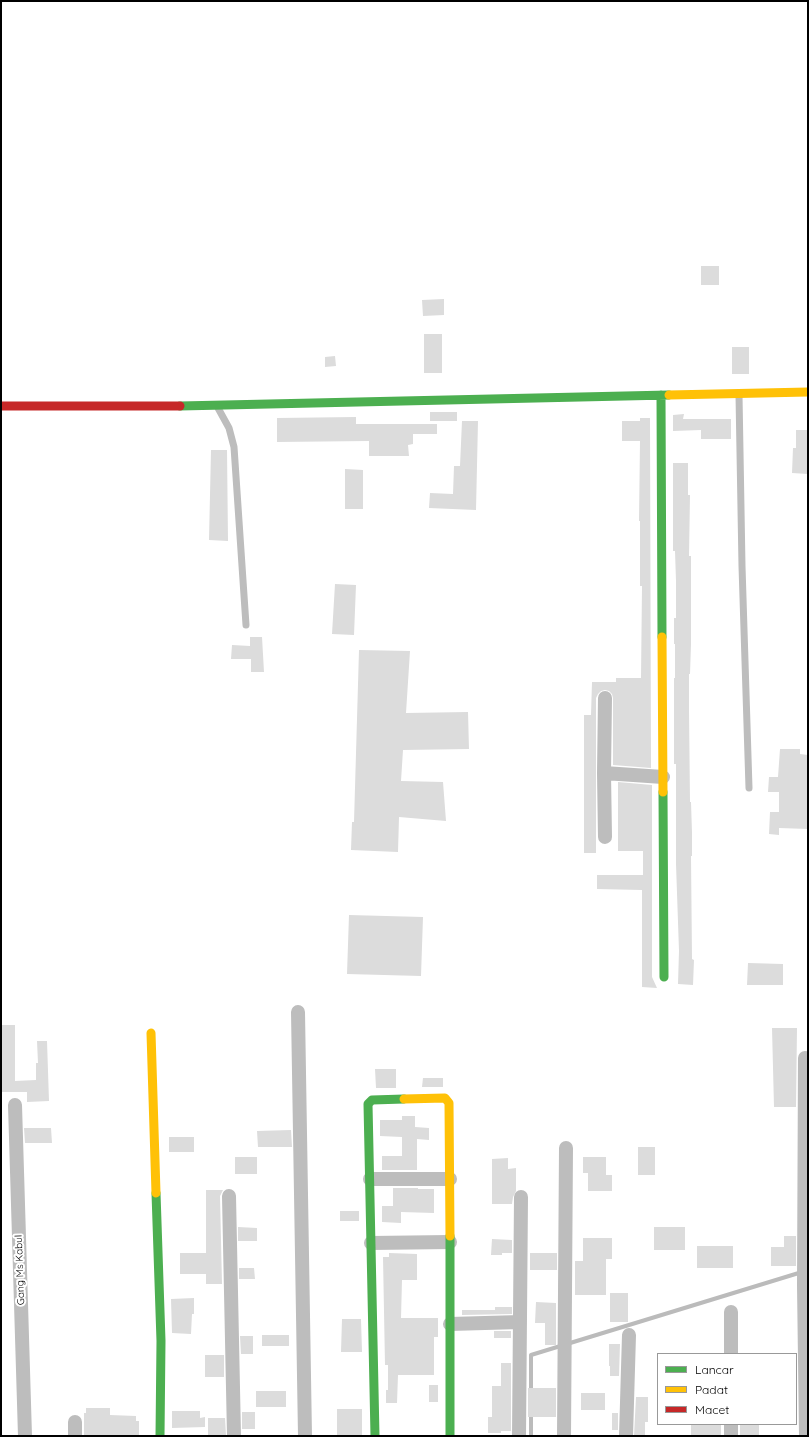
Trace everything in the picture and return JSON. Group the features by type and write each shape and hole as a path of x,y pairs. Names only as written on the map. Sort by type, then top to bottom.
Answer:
{"street":[{"path":"1,406 217,406 808,392"},
{"path":"661,395 664,977"},
{"path":"605,698 605,836"},
{"path":"604,773 663,777"},
{"path":"298,1012 305,1436"},
{"path":"151,1033 161,1341 160,1436"},
{"path":"805,1058 804,1285 806,1436"},
{"path":"375,1436 368,1104 372,1100 445,1098 449,1103 450,1436"},
{"name":"Gang Ms Kabul","path":"15,1105 25,1436"},
{"path":"564,1436 566,1148"},
{"path":"370,1179 450,1179"},
{"path":"229,1196 234,1436"},
{"path":"519,1436 521,1197"},
{"path":"371,1243 450,1242"},
{"path":"731,1353 732,1312"},
{"path":"450,1324 520,1322"},
{"path":"626,1436 629,1335"},
{"path":"731,1425 731,1436"}],"lane":[{"path":"739,393 748,788"},
{"path":"217,406 229,428 234,447 246,625"}],"building":[{"path":"701,266 719,266 719,285 701,285"},
{"path":"444,299 444,315 423,316 422,300"},
{"path":"424,334 442,334 442,373 424,373"},
{"path":"732,347 749,347 749,374 732,374"},
{"path":"335,356 336,366 325,367 325,357"},
{"path":"430,412 457,412 457,421 430,421"},
{"path":"684,414 683,419 731,419 731,439 701,439 701,430 673,431 673,415"},
{"path":"356,417 356,424 437,424 437,434 413,434 413,444 408,445 409,456 369,456 369,441 277,442 277,418"},
{"path":"640,418 650,418 651,768 613,765 613,698 609,691 601,691 596,698 596,853 584,853 584,715 591,715 592,682 616,682 616,678 641,678 642,586 640,586 639,521 640,441 622,441 622,421 640,421"},
{"path":"462,421 478,421 476,510 429,508 430,493 453,494 454,466 460,466"},
{"path":"796,430 808,430 808,474 792,473 793,448 796,448"},
{"path":"211,450 227,450 228,541 209,540"},
{"path":"673,463 688,463 688,495 690,495 689,556 691,556 691,644 689,710 690,802 692,833 692,959 694,960 693,985 678,984 679,951 676,864 676,764 674,764 674,618 676,618 676,581 675,551 673,551"},
{"path":"345,469 363,470 363,509 345,509"},
{"path":"335,584 356,585 354,635 332,634"},
{"path":"250,637 262,637 264,672 251,672 251,659 231,659 232,645 250,646"},
{"path":"359,650 410,651 406,713 468,712 469,749 403,750 401,781 443,782 446,821 399,817 398,852 351,850 352,822 354,822"},
{"path":"780,749 800,749 800,754 808,755 808,829 779,828 779,835 769,834 770,812 779,812 779,792 768,792 769,777 778,777"},
{"path":"618,782 652,785 652,977 657,988 642,987 642,890 597,889 597,875 643,875 643,851 618,851"},
{"path":"349,915 423,917 421,976 347,974"},
{"path":"748,963 783,964 783,985 747,985"},
{"path":"1,1025 15,1025 15,1081 36,1080 36,1063 38,1063 37,1041 47,1041 49,1101 27,1102 27,1092 1,1092"},
{"path":"772,1028 797,1028 796,1107 774,1107"},
{"path":"375,1069 396,1069 396,1088 376,1088"},
{"path":"423,1078 443,1078 443,1087 422,1087"},
{"path":"402,1116 415,1116 415,1127 429,1128 429,1140 417,1139 417,1170 382,1170 382,1156 402,1156 402,1137 380,1136 380,1120 402,1120"},
{"path":"24,1128 51,1128 52,1143 25,1143"},
{"path":"291,1130 292,1147 258,1147 257,1131"},
{"path":"169,1137 194,1137 194,1152 169,1152"},
{"path":"638,1147 655,1147 655,1175 638,1175"},
{"path":"235,1157 257,1157 257,1174 235,1174"},
{"path":"583,1157 606,1157 606,1175 612,1175 612,1191 588,1191 588,1173 583,1173"},
{"path":"508,1158 508,1169 516,1168 516,1191 512,1204 492,1204 492,1159"},
{"path":"393,1188 434,1189 434,1213 401,1212 401,1223 382,1222 382,1206 393,1206"},
{"path":"206,1190 223,1190 220,1196 222,1284 206,1284 206,1274 180,1274 180,1253 206,1253"},
{"path":"340,1211 359,1211 359,1221 340,1221"},
{"path":"238,1227 257,1228 257,1241 238,1241"},
{"path":"654,1227 685,1227 685,1250 654,1250"},
{"path":"784,1236 796,1236 796,1266 771,1266 771,1247 784,1247"},
{"path":"583,1238 612,1238 612,1259 606,1259 606,1295 575,1295 575,1261 583,1261"},
{"path":"492,1239 512,1240 512,1253 491,1255"},
{"path":"697,1246 733,1246 733,1268 697,1268"},
{"path":"389,1253 417,1254 417,1280 402,1280 401,1318 438,1318 438,1337 434,1337 434,1375 398,1375 397,1403 386,1403 386,1390 388,1390 388,1365 385,1365 383,1257 389,1257"},
{"path":"530,1253 557,1253 557,1270 530,1270"},
{"path":"239,1268 254,1268 255,1279 239,1279"},
{"path":"610,1293 628,1293 628,1322 610,1322"},
{"path":"194,1298 194,1314 192,1314 191,1334 172,1333 171,1299"},
{"path":"536,1302 556,1303 556,1345 545,1345 545,1323 535,1323"},
{"path":"495,1307 512,1307 512,1314 462,1315 462,1310 495,1310"},
{"path":"342,1319 361,1319 362,1352 341,1352"},
{"path":"494,1331 511,1331 511,1338 494,1338"},
{"path":"262,1335 289,1335 289,1346 262,1346"},
{"path":"240,1336 253,1336 253,1354 241,1354"},
{"path":"609,1344 620,1344 619,1376 610,1376"},
{"path":"205,1355 224,1355 224,1377 205,1377"},
{"path":"501,1363 511,1363 511,1431 488,1433 488,1417 492,1417 492,1386 501,1386"},
{"path":"429,1385 438,1385 438,1402 429,1402"},
{"path":"528,1388 556,1388 556,1417 528,1417"},
{"path":"256,1391 286,1391 286,1407 256,1407"},
{"path":"581,1393 605,1393 605,1410 581,1410"},
{"path":"636,1397 648,1397 648,1422 645,1422 645,1436 634,1436"},
{"path":"86,1408 110,1408 110,1415 136,1416 136,1421 139,1421 139,1436 84,1436 84,1413 86,1413"},
{"path":"337,1409 362,1409 362,1436 337,1436"},
{"path":"172,1411 200,1411 200,1418 205,1417 205,1427 172,1428"},
{"path":"242,1412 255,1412 255,1429 242,1429"},
{"path":"612,1413 618,1413 618,1430 612,1430"},
{"path":"208,1418 225,1418 226,1436 208,1436"},
{"path":"691,1425 721,1425 721,1436 691,1436"},
{"path":"740,1425 759,1425 759,1436 740,1436"}],"waterway":[{"path":"531,1392 531,1355 802,1272"},
{"path":"531,1412 531,1436"}],"traffic: fast":[{"path":"661,395 662,637"},
{"path":"180,406 669,395"},
{"path":"663,792 664,977"},
{"path":"375,1436 368,1104 372,1100 404,1099"},
{"path":"156,1193 161,1341 160,1436"},
{"path":"450,1236 450,1436"}],"traffic: slow":[{"path":"669,395 808,392"},
{"path":"662,637 663,792"},
{"path":"151,1033 156,1193"},
{"path":"404,1099 445,1098 449,1103 450,1236"}],"traffic: jam":[{"path":"1,406 180,406"}]}
